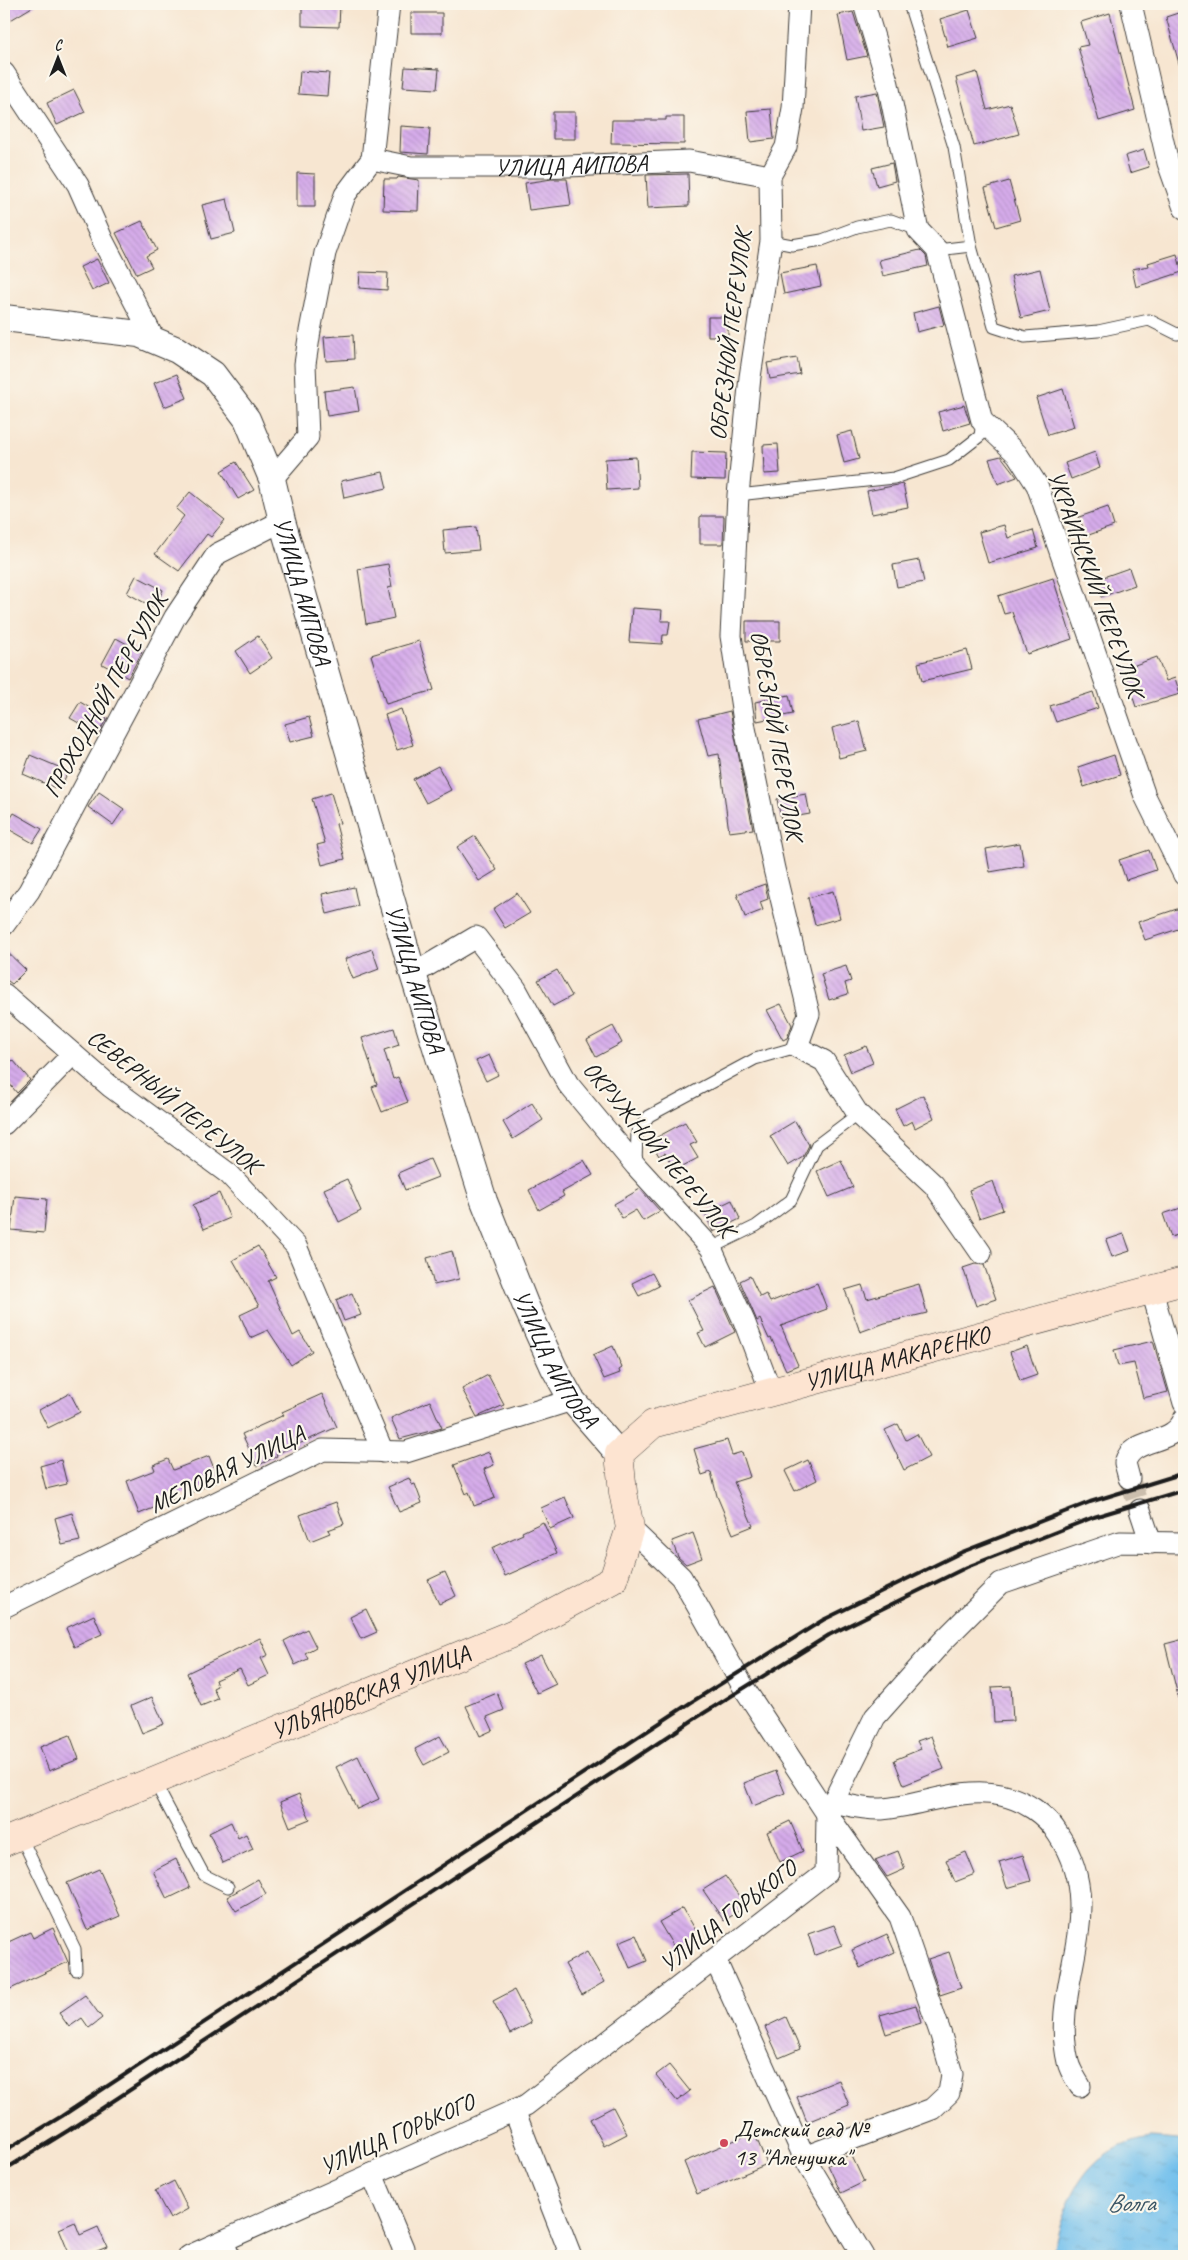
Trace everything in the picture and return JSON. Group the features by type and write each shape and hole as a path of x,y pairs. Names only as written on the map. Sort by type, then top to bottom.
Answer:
{"main road":[{"name":"УЛИЦА МАКАРЕНКО","path":"619,1454 653,1424 1184,1281"},
{"name":"УЛЬЯНОВСКАЯ УЛИЦА","path":"12,1838 512,1634 613,1580 630,1528 623,1492 619,1454"}],"street":[{"path":"272,479 308,437 305,364 325,253 345,196 372,159 389,4"},
{"name":"ОБРЕЗНОЙ ПЕРЕУЛОК","path":"797,1047 809,1014 774,869 745,728 731,636 738,495 750,377 771,241 770,176 786,147 792,116 799,4"},
{"path":"864,4 888,84 918,230 937,250 982,421"},
{"path":"1130,4 1168,163 1184,208"},
{"path":"4,73 78,185 102,239 155,341"},
{"name":"УЛИЦА АИПОВА","path":"372,159 411,167 543,167 689,161 770,176"},
{"name":"УЛИЦА АИПОВА","path":"4,318 139,334 178,350 213,374 247,419 272,479 282,521 413,974 484,1201 525,1304 554,1368 572,1400 619,1454"},
{"name":"УКРАИНСКИЙ ПЕРЕУЛОК","path":"982,421 1017,454 1037,485 1145,796 1184,876"},
{"name":"ПРОХОДНОЙ ПЕРЕУЛОК","path":"4,926 29,891 175,617 217,554 282,521"},
{"name":"ОКРУЖНОЙ ПЕРЕУЛОК","path":"413,974 476,937 516,989 568,1084 636,1166 711,1248 744,1321 771,1392"},
{"name":"СЕВЕРНЫЙ ПЕРЕУЛОК","path":"4,994 111,1087 230,1174 296,1246 383,1452"},
{"path":"797,1047 824,1061 858,1114 934,1186 981,1253"},
{"path":"4,1124 72,1054"},
{"path":"1152,1291 1184,1403"},
{"name":"МЕЛОВАЯ УЛИЦА","path":"4,1607 323,1450 406,1452 572,1400"},
{"path":"1129,1478 1125,1462 1132,1451 1174,1434 1181,1428 1184,1420"},
{"path":"1140,1510 1151,1543"},
{"path":"630,1528 681,1577 744,1688 830,1808 900,1917 941,2035 952,2074 949,2093 932,2109 804,2157"},
{"name":"УЛИЦА ГОРЬКОГО","path":"189,2256 231,2248 372,2174 526,2105 826,1873 830,1808 875,1717 942,1642 1001,1583 1120,1542 1184,1543"},
{"path":"830,1808 879,1809 916,1804 971,1792 986,1792 1003,1795 1029,1806 1049,1820 1067,1848 1077,1874 1081,1896 1078,1946 1068,1996 1064,2038 1068,2064 1080,2086"},
{"path":"715,1959 804,2157 863,2256"},
{"path":"514,2110 571,2256"},
{"path":"372,2174 404,2248 403,2256"}],"lane":[{"path":"908,4 954,147 970,246 994,327 1025,337 1098,331 1149,320 1176,334 1184,333"},
{"path":"771,241 792,245 822,240 857,227 891,220 918,230"},
{"path":"937,250 970,246"},
{"path":"738,495 894,478 948,460 980,436 982,421"},
{"path":"636,1166 637,1132 649,1116 755,1058 797,1047"},
{"path":"711,1248 756,1226 791,1200 817,1145 858,1114"},
{"path":"154,1780 204,1875 228,1887"},
{"path":"12,1838 75,1949 76,1970"}],"water":[{"name":"Волга","path":"1151,2138 1179,2140 1184,2143 1184,2256 1051,2256 1064,2214 1072,2196 1094,2164 1109,2152 1128,2144"}],"building":[{"path":"4,4 37,4 4,24"},
{"path":"302,4 340,4 339,27 302,26"},
{"path":"969,10 978,38 948,47 940,19"},
{"path":"1184,11 1184,66 1180,67 1166,17"},
{"path":"853,12 867,56 847,60 838,15"},
{"path":"411,13 442,13 442,33 411,33"},
{"path":"1110,13 1135,110 1099,121 1078,47 1088,45 1081,22"},
{"path":"405,67 439,69 437,89 403,87"},
{"path":"300,71 329,73 327,96 298,94"},
{"path":"977,72 987,110 1010,104 1019,134 974,146 956,78"},
{"path":"74,90 85,112 57,125 47,103"},
{"path":"877,92 884,127 861,131 855,96"},
{"path":"771,109 774,139 750,142 747,111"},
{"path":"553,112 575,112 575,139 553,139"},
{"path":"666,117 684,117 684,144 611,143 612,120 666,120"},
{"path":"401,126 430,128 428,154 400,152"},
{"path":"1144,150 1149,167 1130,173 1125,156"},
{"path":"892,163 895,181 877,186 872,168"},
{"path":"297,173 315,174 315,207 297,207"},
{"path":"688,174 689,206 648,208 646,175"},
{"path":"398,177 419,180 418,211 383,210 384,179 397,179"},
{"path":"567,179 571,205 529,210 525,183"},
{"path":"1009,181 1020,220 996,227 985,188"},
{"path":"227,199 235,233 211,239 202,205"},
{"path":"142,221 157,250 146,256 152,267 137,274 116,233"},
{"path":"920,250 926,256 928,266 883,276 879,260"},
{"path":"1177,254 1182,272 1136,287 1132,269 1149,266 1148,263"},
{"path":"97,259 109,283 92,291 80,267"},
{"path":"817,266 821,286 784,294 780,273"},
{"path":"1040,269 1050,311 1021,318 1011,276"},
{"path":"360,272 388,273 387,290 359,288"},
{"path":"939,306 944,325 917,332 913,313"},
{"path":"708,317 728,317 728,336 708,336"},
{"path":"353,335 354,359 326,361 324,337"},
{"path":"797,358 800,374 770,379 767,363"},
{"path":"177,374 187,398 164,407 154,383"},
{"path":"355,387 359,411 327,416 324,391"},
{"path":"1063,389 1074,427 1048,435 1036,398"},
{"path":"964,405 970,423 943,431 938,412"},
{"path":"852,431 859,459 844,463 837,435"},
{"path":"778,444 780,473 764,474 763,445"},
{"path":"692,452 726,453 725,480 691,479"},
{"path":"1095,452 1100,468 1071,479 1065,463"},
{"path":"1001,456 1017,477 998,484 989,459"},
{"path":"636,457 638,488 607,490 605,459"},
{"path":"236,462 254,490 238,499 221,471"},
{"path":"383,472 387,488 344,498 341,481"},
{"path":"903,484 908,507 872,514 867,491"},
{"path":"190,492 225,520 211,537 207,534 179,571 155,554 184,516 176,509"},
{"path":"1108,507 1114,526 1086,536 1079,517"},
{"path":"700,516 724,516 723,544 700,544"},
{"path":"1004,525 1008,538 1033,530 1038,548 988,563 979,532"},
{"path":"476,527 479,550 445,553 443,530"},
{"path":"919,560 924,582 897,587 893,565"},
{"path":"388,564 392,587 388,588 394,618 366,624 358,569"},
{"path":"1129,568 1135,585 1101,597 1095,580"},
{"path":"136,576 163,590 154,608 127,593"},
{"path":"1053,578 1072,639 1027,654 1012,612 1004,614 998,596"},
{"path":"632,608 662,610 661,621 670,621 668,635 663,635 662,644 629,642"},
{"path":"746,621 780,621 780,641 746,641"},
{"path":"258,636 272,658 250,673 236,651"},
{"path":"116,638 142,652 128,678 102,664"},
{"path":"419,641 434,690 386,704 371,655"},
{"path":"967,650 972,669 922,681 918,663"},
{"path":"1157,657 1166,681 1175,678 1180,694 1136,707 1124,669"},
{"path":"1093,692 1098,708 1056,722 1050,706"},
{"path":"789,695 793,714 757,721 755,702"},
{"path":"80,702 107,718 98,734 70,718"},
{"path":"401,709 413,745 397,750 385,715"},
{"path":"730,711 753,829 729,832 719,754 708,756 698,719"},
{"path":"309,717 314,736 290,742 285,724"},
{"path":"859,721 867,751 839,758 832,728"},
{"path":"30,755 68,771 60,790 23,774"},
{"path":"1114,755 1120,775 1084,787 1078,767"},
{"path":"438,766 451,790 426,803 413,779"},
{"path":"99,792 124,809 113,825 88,807"},
{"path":"331,793 340,823 336,824 345,859 322,865 317,845 325,843 312,799"},
{"path":"806,794 810,814 781,819 777,799"},
{"path":"14,813 42,829 33,843 5,827"},
{"path":"475,836 497,870 479,881 457,847"},
{"path":"1020,843 1024,866 990,872 986,849"},
{"path":"1149,850 1156,870 1126,880 1119,860"},
{"path":"765,884 768,899 760,902 763,910 745,917 737,894"},
{"path":"354,887 358,906 327,914 322,894"},
{"path":"833,891 840,918 815,925 808,898"},
{"path":"517,893 530,913 505,928 493,909"},
{"path":"1180,908 1184,927 1145,940 1138,922"},
{"path":"4,949 26,970 12,984 4,978"},
{"path":"372,949 379,969 353,979 345,959"},
{"path":"846,966 851,981 845,983 848,994 829,1000 821,974"},
{"path":"557,970 572,996 553,1006 538,980"},
{"path":"781,1004 792,1025 787,1038 783,1040 767,1010"},
{"path":"613,1026 622,1043 596,1057 587,1040"},
{"path":"394,1028 399,1045 384,1050 393,1079 398,1077 408,1102 382,1112 372,1087 377,1085 362,1038"},
{"path":"866,1046 873,1063 851,1072 844,1055"},
{"path":"489,1055 498,1075 486,1081 476,1061"},
{"path":"13,1060 30,1080 17,1093 4,1077 4,1069"},
{"path":"923,1095 934,1118 915,1128 912,1121 903,1126 895,1109"},
{"path":"532,1103 543,1120 513,1139 503,1122"},
{"path":"795,1121 809,1145 803,1157 788,1166 770,1136"},
{"path":"685,1122 697,1142 690,1145 698,1158 675,1170 665,1153 659,1156 650,1141"},
{"path":"430,1159 438,1177 405,1190 398,1173"},
{"path":"584,1160 593,1175 562,1192 564,1196 539,1210 529,1190"},
{"path":"841,1160 853,1187 829,1197 817,1171"},
{"path":"347,1179 361,1211 339,1222 324,1189"},
{"path":"993,1181 1003,1210 979,1218 969,1190"},
{"path":"640,1189 660,1211 643,1221 636,1210 622,1218 614,1204"},
{"path":"219,1193 230,1218 204,1229 193,1205"},
{"path":"15,1196 47,1199 44,1233 11,1230"},
{"path":"732,1200 740,1219 713,1232 705,1213"},
{"path":"1184,1207 1184,1233 1171,1237 1163,1214"},
{"path":"1124,1234 1130,1251 1112,1257 1106,1240"},
{"path":"258,1246 276,1277 268,1281 293,1336 300,1332 312,1351 291,1365 268,1330 250,1338 240,1315 259,1306 233,1260"},
{"path":"452,1251 459,1279 434,1285 427,1258"},
{"path":"975,1264 984,1265 996,1299 976,1306 963,1268"},
{"path":"652,1273 659,1286 639,1296 632,1283"},
{"path":"750,1276 760,1297 766,1294 770,1302 817,1283 827,1309 781,1326 798,1365 786,1370 760,1319 757,1321 740,1281"},
{"path":"919,1284 927,1313 885,1323 860,1332 845,1290 862,1285 867,1299"},
{"path":"715,1287 735,1332 705,1347 698,1333 704,1331 688,1300"},
{"path":"352,1293 361,1315 344,1321 336,1300"},
{"path":"1153,1341 1168,1392 1143,1398 1134,1363 1118,1366 1114,1350"},
{"path":"613,1346 622,1368 619,1370 620,1373 604,1379 593,1355"},
{"path":"1027,1346 1037,1375 1020,1381 1010,1352"},
{"path":"488,1375 504,1405 477,1417 462,1389"},
{"path":"70,1393 80,1412 48,1428 39,1410"},
{"path":"322,1394 337,1427 276,1454 277,1456 257,1466 242,1434 284,1415 282,1412"},
{"path":"430,1401 442,1428 400,1439 391,1418"},
{"path":"898,1424 906,1440 917,1434 929,1457 904,1470 885,1430"},
{"path":"727,1440 732,1455 742,1452 750,1477 734,1482 753,1526 733,1534 717,1496 711,1472 702,1475 694,1449"},
{"path":"489,1452 494,1465 484,1469 495,1498 474,1506 469,1492 466,1494 454,1465"},
{"path":"209,1456 219,1481 139,1514 127,1481 155,1470 153,1465 168,1459 173,1470"},
{"path":"61,1460 67,1484 46,1489 40,1466"},
{"path":"808,1460 817,1480 795,1491 785,1471"},
{"path":"409,1478 412,1485 415,1484 422,1503 399,1512 388,1487"},
{"path":"565,1497 574,1518 550,1529 541,1508"},
{"path":"336,1502 344,1524 328,1530 330,1533 310,1541 300,1515"},
{"path":"72,1513 80,1541 62,1545 55,1518"},
{"path":"543,1522 557,1553 505,1576 492,1548 523,1534 522,1532"},
{"path":"693,1533 702,1558 686,1564 678,1557 672,1541"},
{"path":"445,1572 456,1596 439,1604 428,1580"},
{"path":"366,1609 377,1632 361,1639 350,1617"},
{"path":"94,1615 102,1634 74,1647 66,1628"},
{"path":"307,1629 316,1647 305,1653 308,1659 295,1665 284,1641"},
{"path":"260,1638 268,1655 261,1658 269,1675 248,1685 240,1669 215,1680 217,1686 213,1688 218,1699 201,1706 187,1673"},
{"path":"1184,1639 1184,1700 1179,1700 1165,1644"},
{"path":"541,1655 556,1684 537,1693 522,1664"},
{"path":"1011,1686 1013,1721 994,1722 992,1687"},
{"path":"497,1693 504,1710 487,1717 493,1730 480,1736 466,1706"},
{"path":"152,1697 164,1724 142,1733 131,1706"},
{"path":"70,1735 79,1759 49,1771 40,1747"},
{"path":"440,1736 449,1752 424,1765 415,1749"},
{"path":"931,1736 944,1769 904,1785 894,1760 921,1749 917,1741"},
{"path":"358,1756 379,1799 357,1809 336,1767"},
{"path":"776,1771 785,1793 753,1806 744,1783"},
{"path":"299,1794 310,1819 290,1827 280,1802"},
{"path":"790,1821 803,1851 780,1862 767,1832"},
{"path":"231,1822 238,1838 246,1834 253,1849 223,1863 209,1833"},
{"path":"898,1851 905,1869 887,1877 875,1860"},
{"path":"966,1852 975,1874 955,1882 946,1860"},
{"path":"1023,1855 1031,1881 1007,1888 999,1862"},
{"path":"176,1859 190,1888 167,1899 153,1871"},
{"path":"99,1869 120,1916 87,1930 67,1883"},
{"path":"725,1876 746,1906 724,1921 703,1890"},
{"path":"258,1879 266,1894 236,1911 227,1897"},
{"path":"683,1908 699,1936 675,1949 659,1922"},
{"path":"834,1925 842,1945 815,1955 808,1934"},
{"path":"53,1928 68,1962 4,1992 4,1944 30,1932 33,1938"},
{"path":"887,1934 895,1952 860,1968 852,1950"},
{"path":"636,1935 647,1961 630,1968 619,1942"},
{"path":"587,1952 604,1982 582,1995 565,1964"},
{"path":"949,1952 961,1988 940,1995 928,1959"},
{"path":"514,1990 531,2023 510,2034 493,2001"},
{"path":"85,1995 102,2018 89,2028 82,2018 69,2027 59,2013"},
{"path":"916,2005 921,2023 886,2034 880,2015"},
{"path":"786,2017 800,2049 779,2058 765,2027"},
{"path":"669,2065 690,2091 677,2101 656,2075"},
{"path":"839,2080 849,2105 807,2122 797,2097"},
{"path":"613,2107 627,2134 604,2146 590,2119"},
{"path":"754,2132 767,2164 697,2194 684,2162"},
{"path":"851,2154 864,2182 841,2193 828,2165"},
{"path":"174,2181 188,2209 170,2219 155,2191"},
{"path":"75,2222 80,2235 98,2227 107,2247 85,2256 70,2256 59,2229"}],"tunnel":[{"path":"1129,1478 1140,1510"}],"railway":[{"path":"4,2151 62,2116 690,1703 823,1620 962,1552 1090,1502 1184,1473"},
{"path":"4,2170 69,2130 696,1718 829,1635 967,1567 1094,1517 1184,1490"}],"place":[{"name":"Детский сад № 13 \"Аленушка\"","path":"724,2143"}]}
